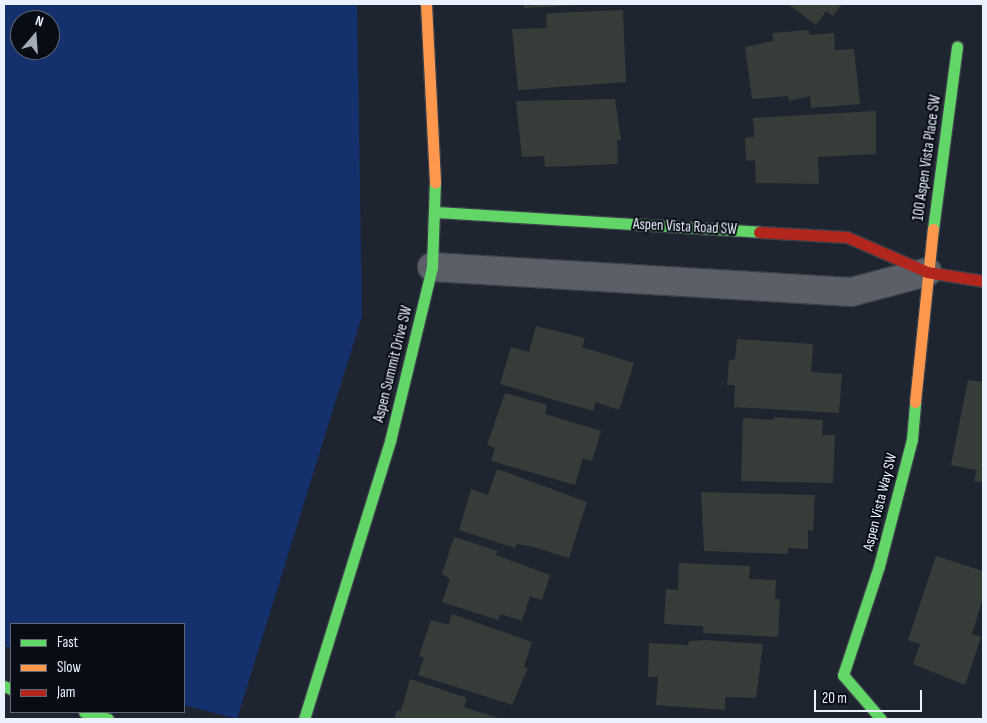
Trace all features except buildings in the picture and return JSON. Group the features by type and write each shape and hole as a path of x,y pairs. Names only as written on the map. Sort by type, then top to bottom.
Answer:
{"street":[{"name":"Aspen Summit Drive SW","path":"304,719 390,441 432,267 436,212 426,4"},
{"name":"100 Aspen Vista Place SW","path":"927,272 957,47"},
{"name":"Aspen Vista Road SW","path":"436,212 847,237 927,272 983,281"},
{"name":"Aspen Vista Road SW","path":"432,267 851,292 927,272"},
{"name":"Aspen Vista Way SW","path":"881,719 843,675 879,566 912,438 927,272"},
{"path":"87,713 108,719"}],"shaded area":[{"path":"4,4 357,4 362,316 237,719 185,705 185,623 10,623 10,648 4,646"}],"traffic: fast":[{"path":"933,229 957,47"},
{"path":"304,719 390,441 432,267 435,183"},
{"path":"436,212 759,232"},
{"path":"881,719 843,675 879,566 912,439 915,402"},
{"path":"4,686 10,689"},
{"path":"87,713 108,719"}],"traffic: slow":[{"path":"426,4 435,183"},
{"path":"915,402 933,229"}],"traffic: jam":[{"path":"759,232 847,237 927,272 983,281"}]}
